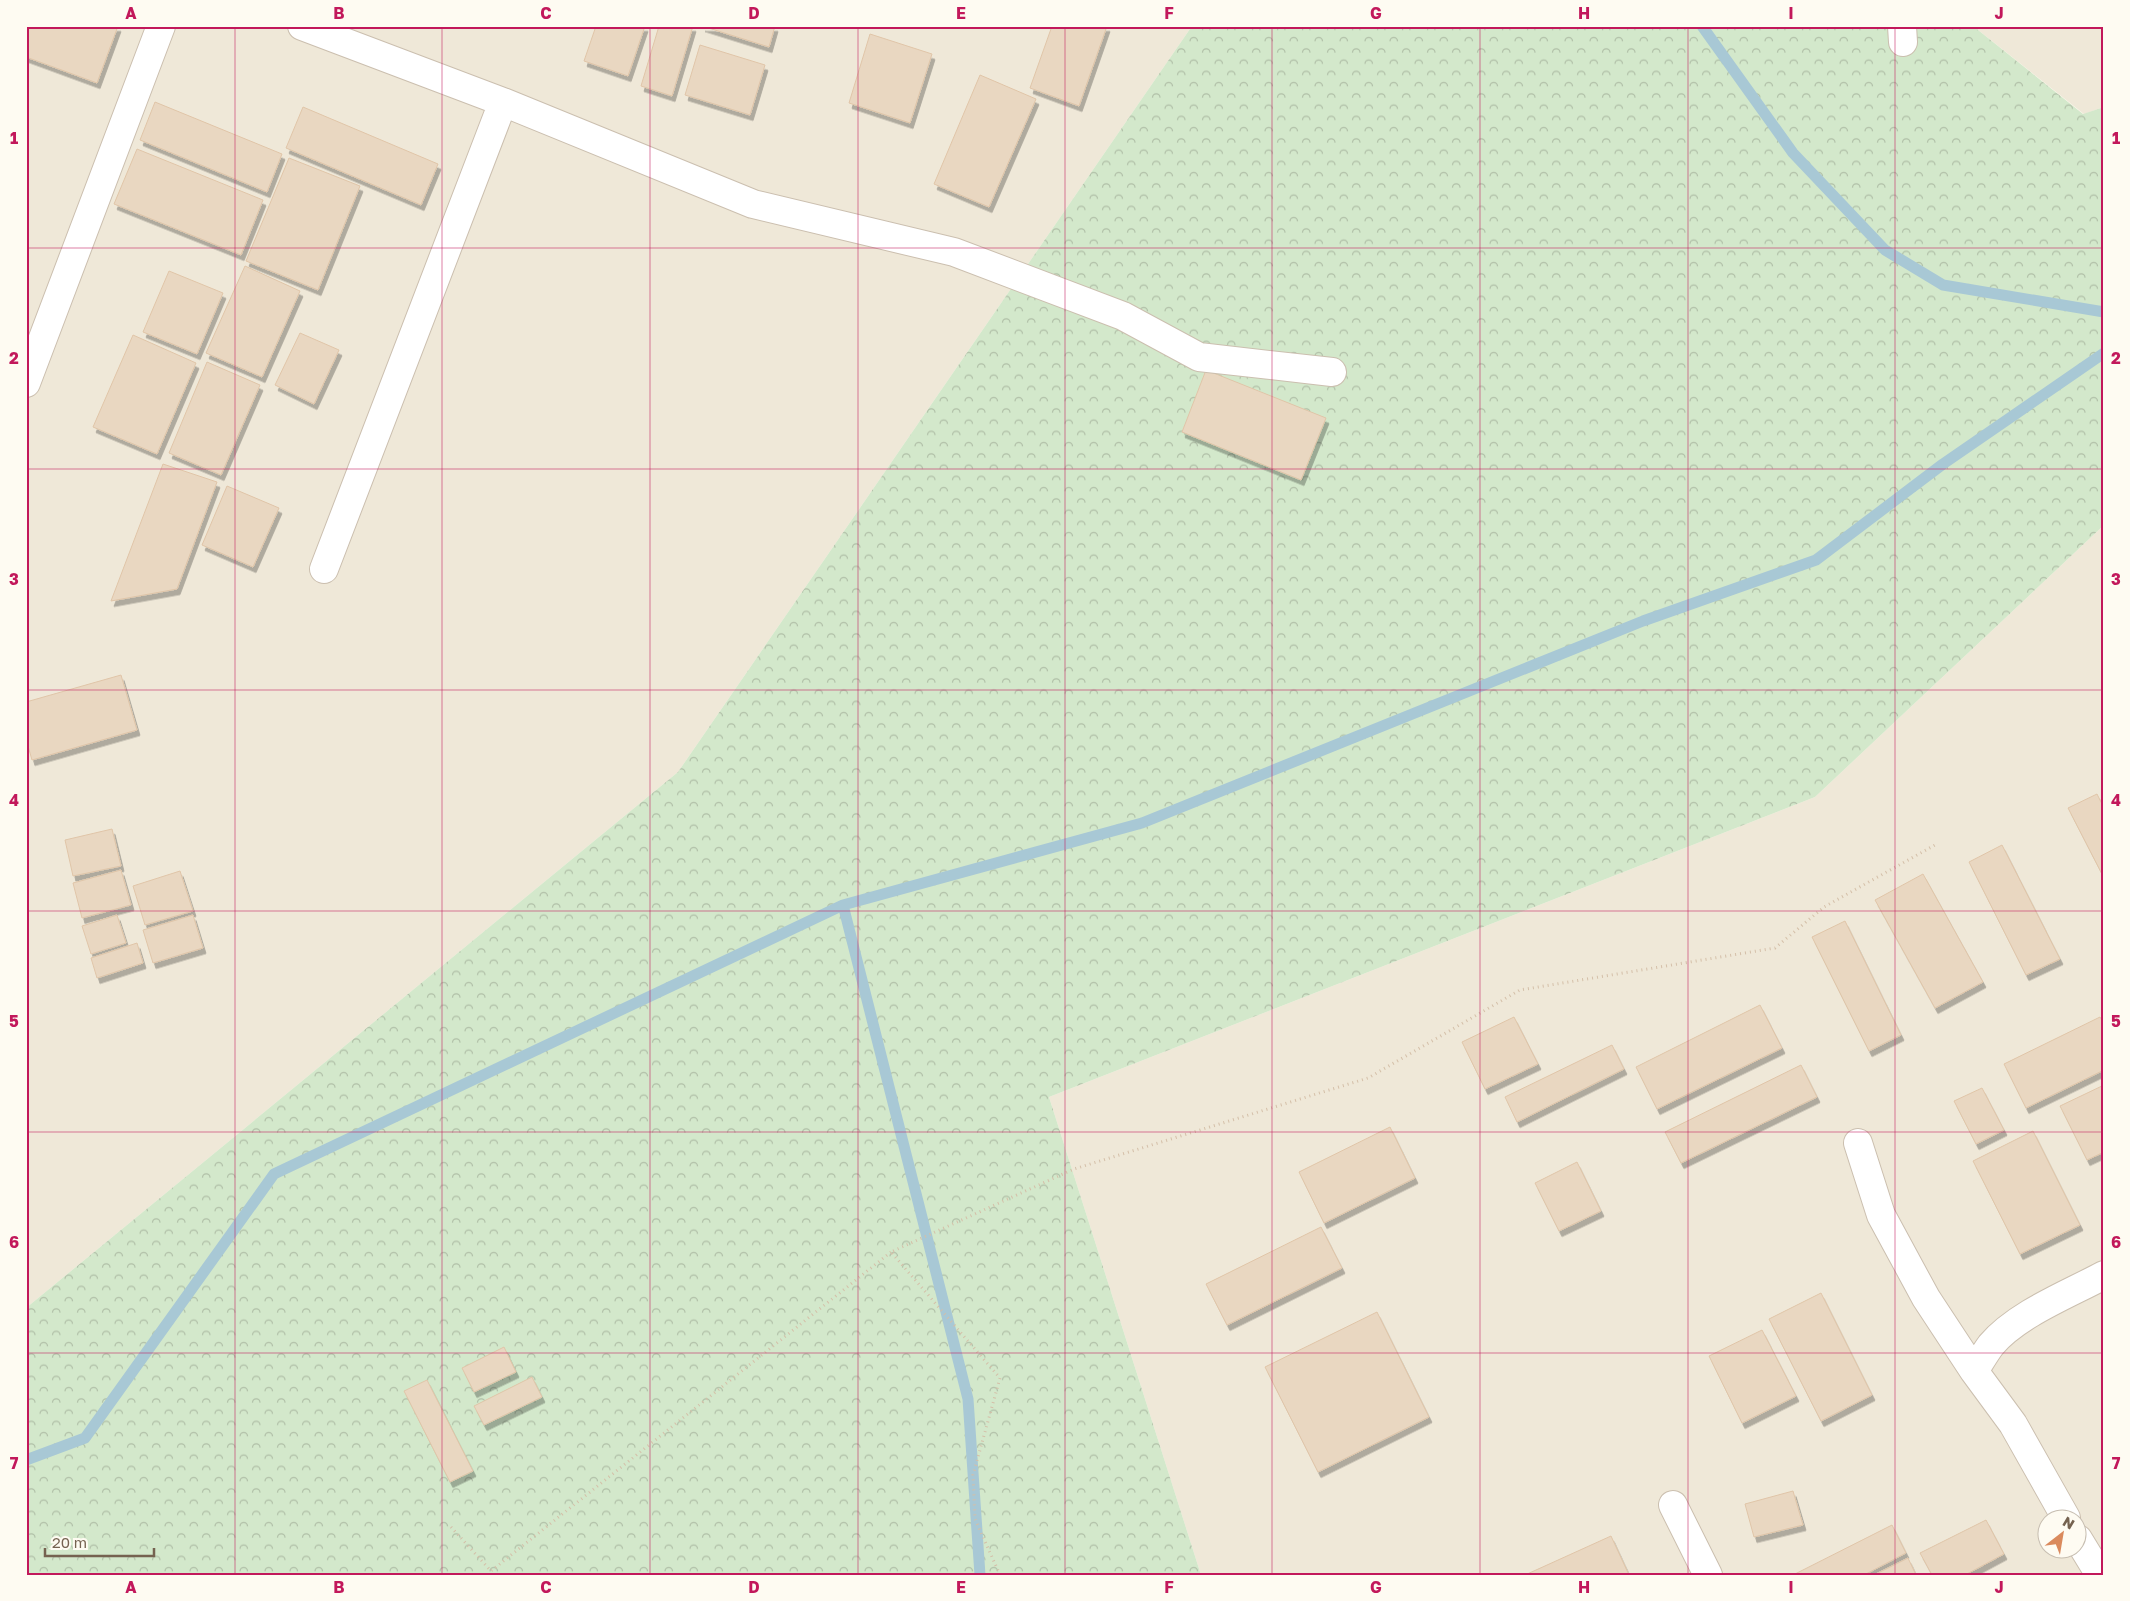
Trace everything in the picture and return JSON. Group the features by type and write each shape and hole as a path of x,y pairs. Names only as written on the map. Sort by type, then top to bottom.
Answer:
{"street":[{"path":"26,383 161,26"},
{"path":"302,26 502,102 753,204 954,252 1123,316 1199,357 1332,372"},
{"path":"324,569 502,102"},
{"path":"1858,1143 1881,1216 1926,1298 1974,1371 2013,1424 2060,1508"},
{"path":"1974,1371 1992,1344 2012,1327 2034,1312 2104,1275"},
{"path":"1674,1505 1708,1575"},
{"path":"2088,1555 2100,1575"}],"path":[{"path":"451,1527 491,1571 891,1252 1074,1169 1368,1078 1520,990 1775,948 1824,907 1935,845"},
{"path":"891,1252 1000,1378 973,1475 974,1519 1000,1575"}],"shaded area":[{"path":"26,26 1192,26 678,772 26,1308"},
{"path":"1973,26 2104,26 2104,107 2084,114"},
{"path":"2104,525 2104,1575 1201,1575 1049,1097 1815,797"}],"green space":[{"path":"1192,26 1973,26 2083,114 2104,107 2104,525 1815,797 1049,1097 1201,1575 26,1575 26,1308 678,772"}],"building":[{"path":"26,26 118,26 97,83 26,57"},
{"path":"596,26 645,26 628,76 584,61"},
{"path":"659,26 693,26 672,96 641,86"},
{"path":"702,26 775,26 769,47"},
{"path":"1052,26 1107,26 1079,106 1030,88"},
{"path":"870,34 932,54 910,123 849,103"},
{"path":"700,45 765,65 750,115 685,95"},
{"path":"980,75 1036,99 989,207 934,184"},
{"path":"155,102 282,154 267,192 140,140"},
{"path":"303,107 438,164 421,205 286,148"},
{"path":"137,149 263,200 241,255 114,204"},
{"path":"289,158 360,186 318,290 246,261"},
{"path":"245,266 300,291 262,377 206,353"},
{"path":"169,271 223,293 197,354 143,332"},
{"path":"300,333 339,350 314,404 275,385"},
{"path":"133,335 196,363 157,454 93,427"},
{"path":"207,362 260,385 221,475 169,453"},
{"path":"1206,370 1326,418 1301,480 1182,432"},
{"path":"163,464 217,482 177,589 111,601"},
{"path":"227,486 279,508 253,567 202,545"},
{"path":"121,675 137,730 32,760 26,739 26,702"},
{"path":"2097,794 2104,808 2104,878 2068,808"},
{"path":"112,829 121,866 73,876 65,840"},
{"path":"2002,845 2060,959 2026,975 1969,862"},
{"path":"121,870 131,905 82,918 73,883"},
{"path":"180,871 193,911 145,925 133,886"},
{"path":"1923,874 1983,982 1935,1008 1875,900"},
{"path":"117,915 126,943 91,954 82,926"},
{"path":"193,915 203,948 153,963 143,930"},
{"path":"1845,921 1901,1035 1869,1051 1812,937"},
{"path":"137,943 143,963 97,978 91,958"},
{"path":"1760,1005 1782,1048 1657,1109 1636,1067"},
{"path":"1514,1017 1538,1064 1485,1089 1462,1042"},
{"path":"2100,1017 2104,1024 2104,1070 2026,1108 2004,1064"},
{"path":"1612,1045 1624,1069 1517,1122 1505,1097"},
{"path":"1801,1065 1817,1097 1681,1163 1665,1132"},
{"path":"2104,1085 2104,1152 2087,1160 2060,1106"},
{"path":"1982,1088 2004,1130 1976,1144 1954,1101"},
{"path":"1390,1127 1415,1178 1324,1223 1299,1172"},
{"path":"2033,1131 2080,1225 2020,1254 1973,1161"},
{"path":"1577,1162 1601,1211 1559,1231 1535,1183"},
{"path":"1321,1227 1342,1268 1227,1325 1206,1284"},
{"path":"1821,1293 1872,1395 1821,1421 1769,1319"},
{"path":"1377,1312 1429,1417 1318,1472 1265,1367"},
{"path":"1762,1330 1796,1396 1742,1423 1709,1356"},
{"path":"504,1347 516,1372 474,1392 462,1368"},
{"path":"532,1377 542,1397 484,1425 474,1406"},
{"path":"427,1380 473,1471 450,1482 404,1391"},
{"path":"1793,1491 1803,1525 1754,1537 1745,1504"},
{"path":"1986,1520 2004,1554 1965,1575 1932,1575 1920,1553"},
{"path":"1892,1525 1906,1553 1864,1575 1793,1575"},
{"path":"1611,1536 1629,1575 1525,1575"},
{"path":"1908,1558 1916,1575 1874,1575"}],"waterway":[{"path":"1702,26 1793,153 1885,250 1943,285 2104,312"},
{"path":"26,1460 85,1438 274,1174 843,905 1142,823 1643,621 1816,560 1943,464 2104,353"},
{"path":"843,905 968,1399 980,1575"}]}
